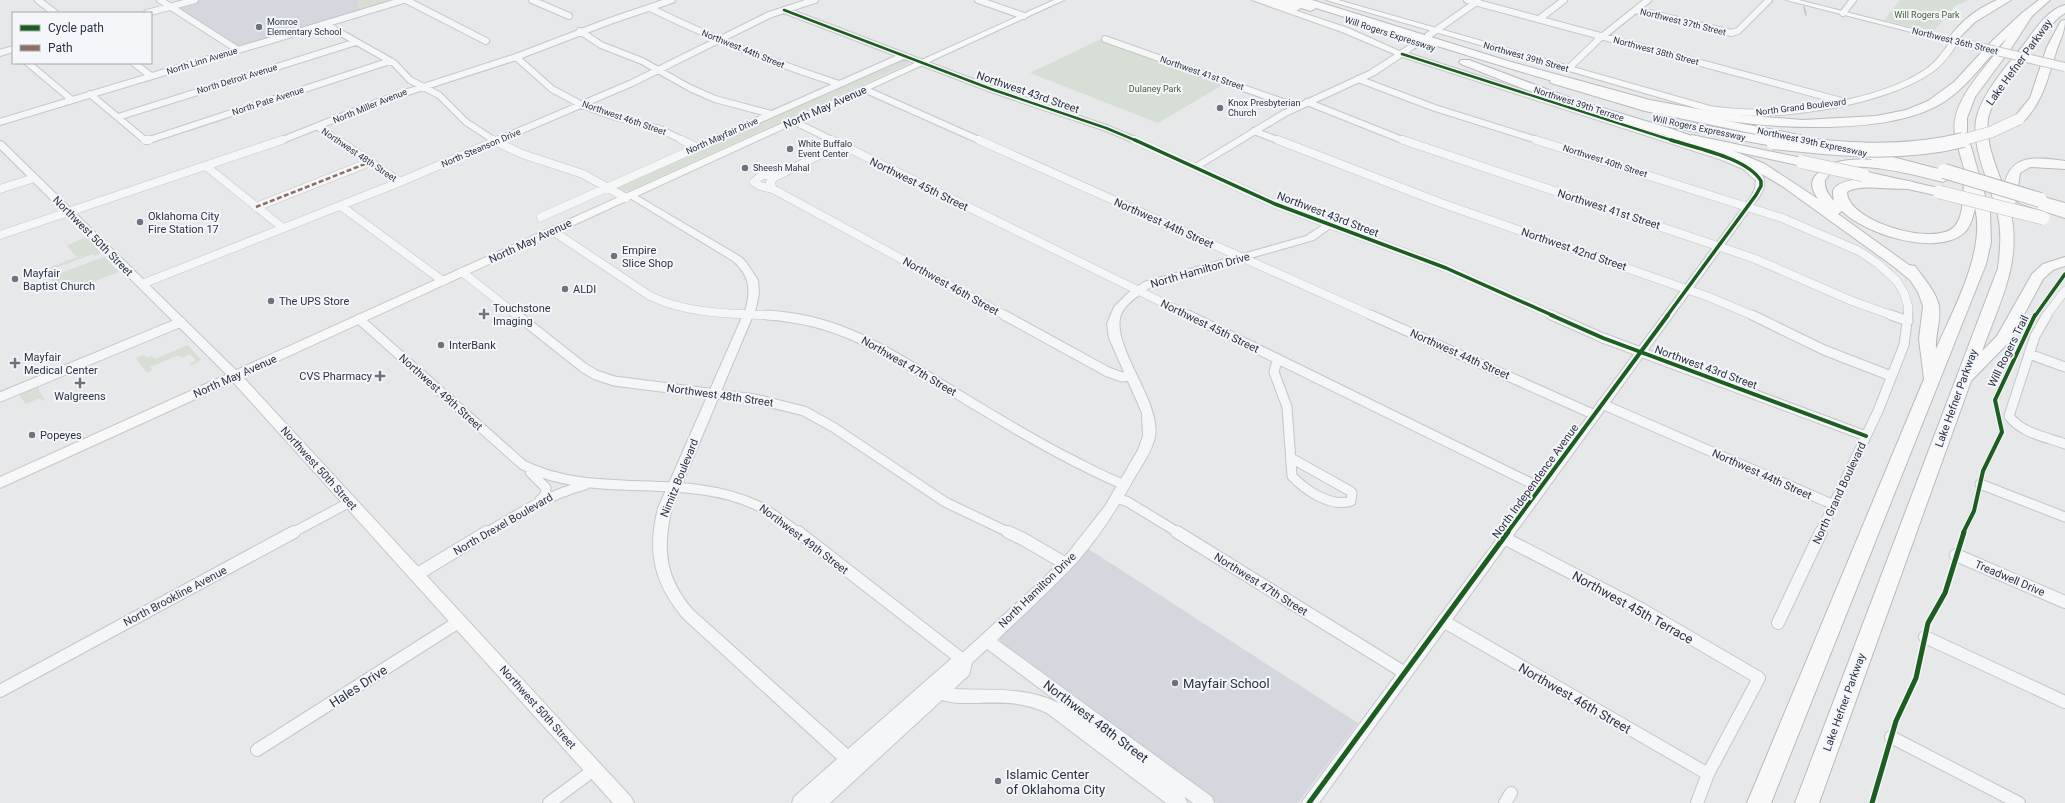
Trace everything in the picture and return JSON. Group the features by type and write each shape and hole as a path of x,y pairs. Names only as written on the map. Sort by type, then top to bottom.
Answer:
{"highway":[{"path":"1267,0 1350,24 1594,110 1668,132 1739,158 1773,174 1917,278"},
{"name":"Will Rogers Expressway","path":"1285,0 1425,40 1639,115 1704,131 1773,142 1848,148 1912,147 1972,138 1993,132 2019,120 2033,106 2038,96 2055,39 2065,24"},
{"name":"Will Rogers Expressway","path":"1301,0 1510,66 1629,100 1707,116 1777,123 1856,122 1907,113 1938,101 1952,89 1996,42 2045,0"},
{"path":"1315,0 1370,21"},
{"path":"1954,39 1979,13 2006,0"},
{"name":"Lake Hefner Parkway","path":"1807,803 2006,268 2009,245 2006,214 1983,142 1983,114 1993,95 2039,32 2054,15 2065,8"},
{"name":"Lake Hefner Parkway","path":"1759,803 1982,252 1985,232 1984,213 1961,133 1961,118 1965,103 2008,46 2027,16"},
{"path":"1425,40 1503,77"},
{"name":"Northwest 39th Expressway","path":"1510,66 1638,106 1827,145 1905,163"},
{"path":"1668,132 1939,192 2042,208 2065,207"},
{"path":"1905,163 2018,198 2042,208 2065,224"},
{"path":"2006,214 2015,170 2031,163 2065,165"},
{"path":"1931,381 1927,339 1931,306 1926,292 1917,278 1902,262 1831,206 1821,194 1819,181 1827,171 1840,166 1857,164 1898,167 1943,174 2042,208 2065,214"},
{"path":"1908,185 1869,182 1852,184 1840,191 1840,200 1845,208 1856,216 1883,229 1916,237 1943,237 1956,232 1963,225 1972,174"},
{"path":"1962,383 2004,338 2037,277 2048,267 2065,261"}],"main road":[{"name":"North May Avenue","path":"0,483 1060,0"},
{"path":"1256,0 1352,32 1402,54"},
{"name":"Northwest 39th Street","path":"1330,0 1425,40 1568,69 1722,112"},
{"name":"Northwest 36th Street","path":"1790,0 2065,67"},
{"name":"North Grand Boulevard","path":"1722,112 1780,111 1846,102 1891,90 1919,77 1940,62 1954,39"},
{"name":"Northwest 36th Street","path":"1972,44 2065,64"},
{"name":"Northwest 50th Street","path":"235,376 625,803"}],"street":[{"path":"38,0 54,12"},
{"path":"160,0 238,50"},
{"path":"151,12 195,0"},
{"path":"405,0 486,41"},
{"name":"North Linn Avenue","path":"0,122 405,0"},
{"path":"532,0 570,16"},
{"path":"648,0 658,4"},
{"name":"North Miller Avenue","path":"0,235 68,211 207,167 318,127 421,86 516,57 580,31 672,0"},
{"name":"North Steanson Drive","path":"142,284 341,206 495,142 661,70 719,39 784,10 815,0"},
{"path":"978,0 1024,16"},
{"name":"Northwest 38th Street","path":"1467,0 1478,1 1603,37 1846,102"},
{"path":"1539,19 1564,0"},
{"path":"1568,69 1603,37 1648,0"},
{"name":"Northwest 37th Street","path":"1636,10 1731,33 1738,31 1768,0"},
{"path":"1843,13 1854,0"},
{"path":"1195,167 1254,131 1307,102 1358,79 1402,54 1425,40 1478,1"},
{"name":"Northwest 44th Street","path":"650,8 682,24 790,68 839,84"},
{"name":"Northwest 43rd Street","path":"784,10 991,89 1106,128 1195,167 1256,196 1440,266 1577,327 1640,353 1803,411 1866,436"},
{"path":"325,24 398,66 410,80 421,86 429,88 439,95 473,128 495,142 522,154 574,170 607,187 629,196"},
{"path":"580,31 601,45 661,70 690,88 715,99 772,114"},
{"name":"Northwest 41st Street","path":"1106,39 1298,107"},
{"name":"North Detroit Avenue","path":"118,117 356,42"},
{"path":"0,53 12,50"},
{"name":"Northwest 39th Terrace","path":"1402,54 1709,153 1750,169"},
{"name":"North Mayfair Drive","path":"541,217 903,56"},
{"name":"Northwest 46th Street","path":"516,57 552,89 582,105 615,117 660,129 696,147"},
{"name":"North Pate Avenue","path":"118,117 146,140 390,61"},
{"path":"29,64 72,100"},
{"path":"135,64 151,76"},
{"name":"Northwest 40th Street","path":"1358,79 1435,108 1748,206 1797,223 1850,246"},
{"name":"Northwest 44th Street","path":"864,89 1594,415"},
{"path":"90,94 118,117"},
{"name":"Northwest 41st Street","path":"1307,102 1402,140 1762,261 1859,304 1908,321"},
{"name":"Northwest 45th Street","path":"793,121 1541,488"},
{"name":"Northwest 48th Street","path":"318,127 400,182"},
{"name":"Northwest 42nd Street","path":"1254,131 1441,203 1736,308 1829,352 1891,376"},
{"name":"Northwest 50th Street","path":"0,144 235,376"},
{"path":"773,189 770,184 771,180 780,174 840,145"},
{"path":"256,206 370,162"},
{"path":"207,167 283,228"},
{"name":"North Independence Avenue","path":"1309,803 1760,189 1762,183 1760,177 1750,169"},
{"name":"Northwest 46th Street","path":"780,174 767,174 757,177 755,183 773,189 1108,372 1122,377 1132,376"},
{"path":"0,189 34,178"},
{"name":"Nimitz Boulevard","path":"629,196 724,250 743,264 752,276 756,286 754,298 748,314 662,516 658,546 663,575 672,595 699,624 849,760"},
{"path":"341,206 443,281"},
{"name":"North Hamilton Drive","path":"818,803 956,663 964,661 1066,564 1100,523 1117,498 1144,450 1149,429 1146,409 1115,338 1113,324 1118,309 1148,284 1310,238 1329,225"},
{"name":"Northwest 47th Street","path":"553,231 650,296 666,304 696,311 748,314 804,320 854,334 878,346 1035,441 1111,480 1125,484"},
{"name":"North Grand Boulevard","path":"1778,623 1866,436 1904,345 1908,321 1906,299 1897,281 1877,263 1850,246"},
{"name":"Northwest 48th Street","path":"462,272 584,368 596,375 622,383 767,401 795,408 833,426 945,502 977,519 1023,539 1066,564"},
{"path":"2063,295 2038,329 2009,413 2011,419 2022,427 2065,444"},
{"name":"Northwest 49th Street","path":"358,319 523,465 546,488 545,495 538,502"},
{"path":"0,397 181,322"},
{"path":"2029,354 2065,367"},
{"path":"1280,360 1276,364 1274,372 1286,407 1292,476 1299,484 1338,504 1351,501 1352,494 1350,491 1291,458"},
{"name":"Northwest 44th Street","path":"1602,404 1834,506"},
{"name":"Northwest 49th Street","path":"523,465 548,476 594,484 673,489 733,496 763,507 964,661"},
{"name":"North Drexel Boulevard","path":"416,575 538,502 562,491 594,484"},
{"path":"1980,484 2065,517"},
{"name":"Northwest 47th Street","path":"1117,498 1128,502 1405,673"},
{"name":"North Brookline Avenue","path":"0,690 350,502"},
{"name":"Northwest 45th Terrace","path":"1504,538 1641,609 1760,678 1708,774"},
{"name":"Treadwell Drive","path":"1956,555 2065,602"},
{"name":"Hales Drive","path":"257,750 460,621"},
{"name":"Northwest 46th Street","path":"1443,621 1708,774"},
{"path":"1925,637 2065,702"},
{"name":"Northwest 48th Street","path":"986,640 1206,803"},
{"name":"North Hamilton Drive","path":"800,803 849,760 941,692 964,670 964,661"},
{"name":"Northwest 48th Street","path":"941,692 952,695 1025,697 1042,702 1053,708 1179,803"},
{"path":"1891,737 2020,803"},
{"path":"549,803 594,769"},
{"path":"1696,803 1704,789 1708,774"}],"shaded area":[{"name":"Monroe Elementary School","path":"200,0 397,0 239,47 178,8"},
{"name":"Mayfair School","path":"1087,548 1358,723 1298,803 1217,803 1001,642 999,637"}],"green space":[{"path":"357,0 389,0 361,9 357,5"},
{"name":"Will Rogers Park","path":"1900,0 1968,0 1955,6 1933,32 1884,20"},
{"name":"Dulaney Park","path":"1101,39 1226,83 1158,123 1030,73"},
{"path":"902,59 910,63 631,190 624,192 617,189 617,185"},
{"path":"83,238 87,238 101,253 95,256 93,254 37,275 35,273 77,257 67,246"},
{"path":"104,257 119,272 64,293 49,277"},
{"path":"188,345 201,360 191,366 189,364 196,361 190,354 182,358 179,355 150,367 152,370 147,373 136,358 144,355 147,358 151,356 155,359"},
{"path":"35,386 39,387 39,391 45,400 43,401 40,398 26,404 18,394"}],"waterway":[{"path":"1804,7 1806,15"}],"tunnel":[{"path":"1412,47 1428,36"}],"marked path":[{"path":"256,207 370,162"}],"cycle path":[{"path":"784,10 991,89 1106,128 1156,149 1275,204 1446,268 1603,338 1866,436"},
{"path":"1309,803 1754,198 1761,186 1761,181 1758,176 1753,171 1739,163 1402,54"},
{"name":"Will Rogers Trail","path":"1872,803 1896,721 1916,678 1928,623 1945,593 1960,540 1974,511 1983,471 2002,432 1995,400 2034,317 2065,274"}],"place":[{"name":"Monroe Elementary School","path":"259,27"},
{"name":"Knox Presbyterian Church","path":"1220,108"},
{"name":"White Buffalo Event Center","path":"790,149"},
{"name":"Sheesh Mahal","path":"745,168"},
{"name":"Oklahoma City Fire Station 17","path":"140,222"},
{"name":"Empire Slice Shop","path":"614,256"},
{"name":"Mayfair Baptist Church","path":"15,279"},
{"name":"ALDI","path":"565,289"},
{"name":"The UPS Store","path":"271,301"},
{"name":"Touchstone Imaging","path":"484,314"},
{"name":"InterBank","path":"441,345"},
{"name":"Mayfair Medical Center","path":"15,363"},
{"name":"CVS Pharmacy","path":"380,376"},
{"name":"Walgreens","path":"80,383"},
{"name":"Popeyes","path":"32,435"},
{"name":"Mayfair School","path":"1175,683"},
{"name":"Islamic Center of Oklahoma City","path":"998,781"}]}
